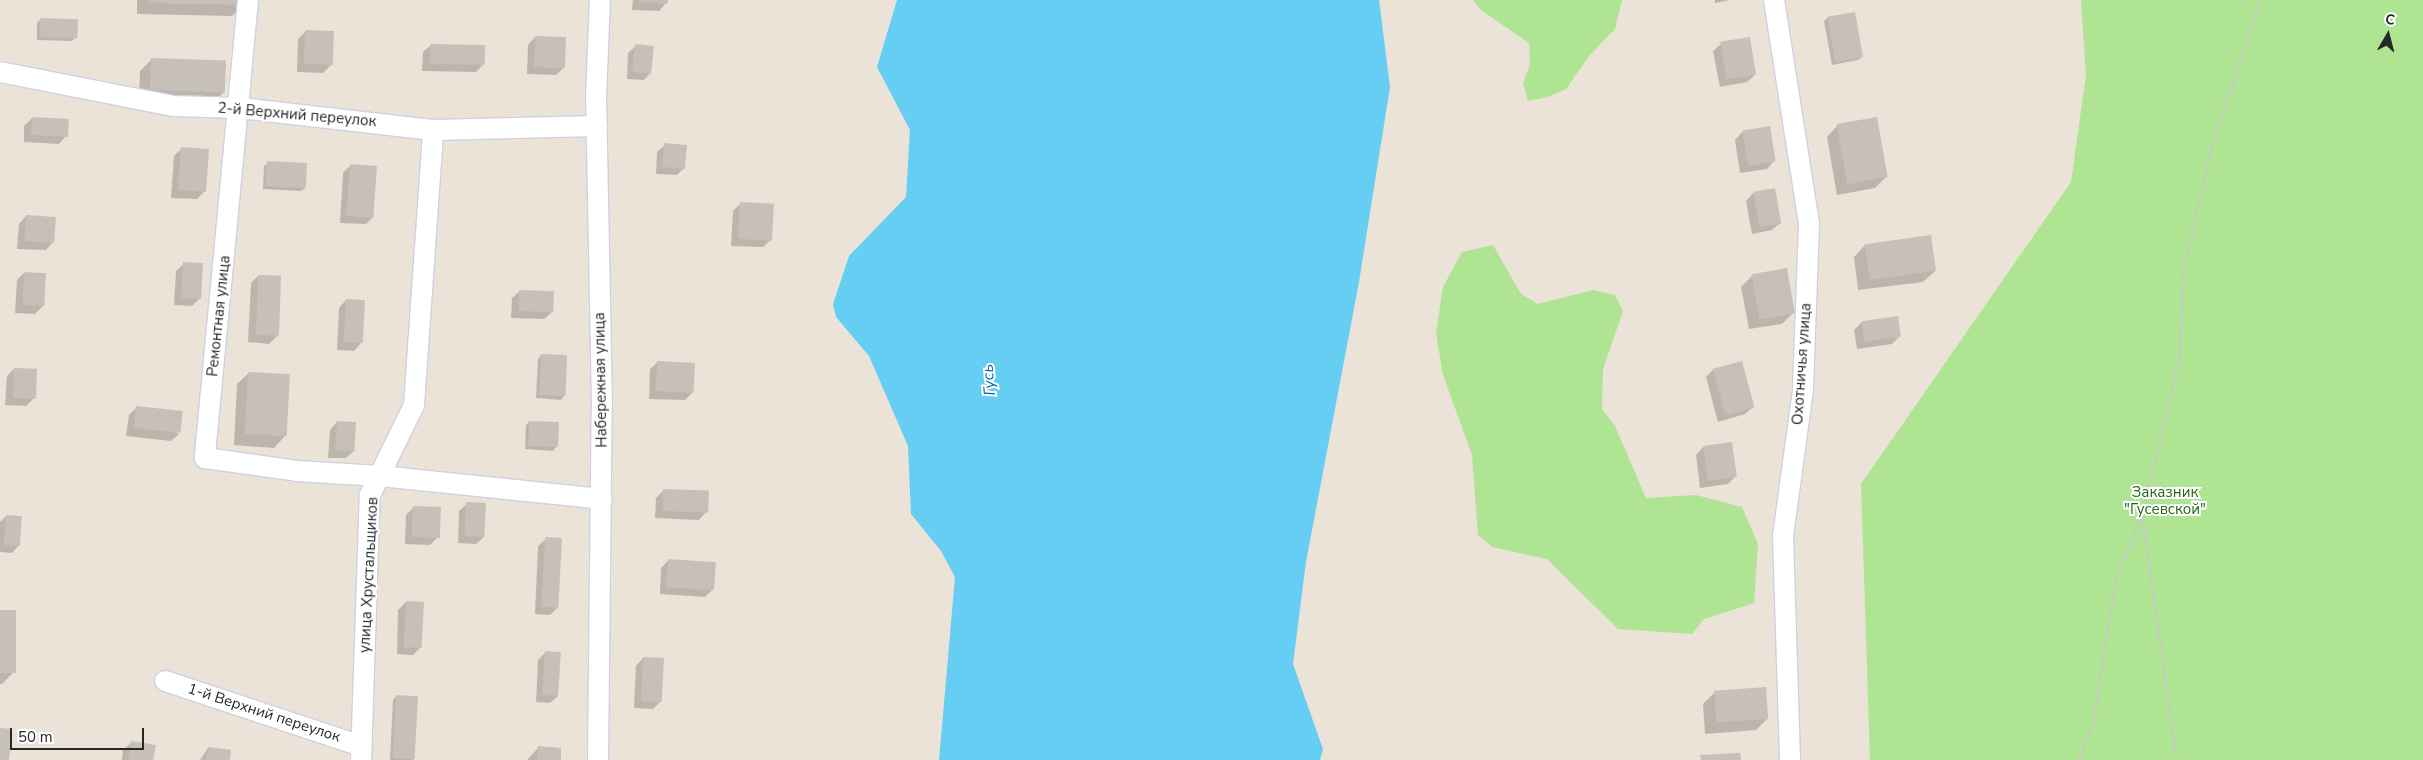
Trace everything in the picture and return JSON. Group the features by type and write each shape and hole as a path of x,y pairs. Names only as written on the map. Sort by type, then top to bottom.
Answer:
{"street":[{"name":"Ремонтная улица","path":"248,0 240,108 205,458 297,471 380,476"},
{"name":"Набережная улица","path":"598,760 602,499 597,126 600,0"},
{"name":"Охотничья улица","path":"1774,0 1809,224 1804,390 1783,536 1790,760"},
{"name":"2-й Верхний переулок","path":"0,72 173,106 240,108 432,130 597,126"},
{"name":"улица Хрустальщиков","path":"362,753 370,496 414,405 432,130"},
{"path":"380,476 602,499"},
{"name":"1-й Верхний переулок","path":"166,681 362,753"}],"path":[{"path":"2079,760 2093,724 2115,583 2142,514 2180,357 2183,273 2212,145 2260,0"},
{"path":"2142,514 2177,760"}],"green space":[{"path":"1473,0 1622,0 1615,29 1589,56 1566,89 1548,97 1528,101 1523,83 1530,64 1529,43 1481,10"},
{"name":"Заказник \"Гусевской\"","path":"2081,0 2423,0 2423,760 1870,760 1861,484 2071,182 2086,75"},
{"path":"1493,245 1521,294 1538,304 1593,290 1615,295 1623,311 1603,369 1602,409 1615,426 1646,498 1696,495 1742,507 1758,544 1754,603 1704,619 1692,634 1618,629 1547,559 1492,547 1478,535 1472,455 1443,375 1436,333 1443,287 1462,252"}],"water":[{"name":"Гусь","path":"897,0 1379,0 1390,87 1359,282 1306,562 1293,664 1323,749 1320,760 939,760 955,577 941,551 911,514 908,446 869,356 836,317 833,304 849,256 906,197 910,130 877,67"}],"building":[{"path":"148,0 244,0 244,5 148,3"},
{"path":"639,0 668,0 667,4 639,2"},
{"path":"1855,12 1863,57 1835,62 1827,17"},
{"path":"40,18 78,19 77,38 39,37"},
{"path":"305,30 334,31 333,65 304,64"},
{"path":"535,36 566,37 565,68 534,67"},
{"path":"1750,37 1756,75 1726,79 1720,42"},
{"path":"430,44 485,45 485,65 430,64"},
{"path":"635,44 654,46 651,74 632,72"},
{"path":"151,58 226,61 225,93 150,90"},
{"path":"32,117 69,119 68,137 31,135"},
{"path":"1877,117 1888,177 1847,184 1837,124"},
{"path":"1770,126 1776,162 1748,166 1742,130"},
{"path":"664,143 687,145 685,169 662,167"},
{"path":"181,147 209,149 206,192 178,190"},
{"path":"267,161 307,163 306,188 266,186"},
{"path":"350,164 377,166 373,218 346,216"},
{"path":"1775,188 1781,223 1760,227 1753,192"},
{"path":"740,202 774,204 772,241 738,239"},
{"path":"26,215 56,217 54,243 24,241"},
{"path":"1931,235 1936,271 1870,280 1865,244"},
{"path":"183,262 203,263 201,299 181,298"},
{"path":"1787,268 1795,313 1760,320 1752,274"},
{"path":"24,272 46,273 44,306 22,305"},
{"path":"258,275 281,276 279,336 256,335"},
{"path":"519,290 554,291 553,312 518,311"},
{"path":"346,299 365,300 363,343 344,342"},
{"path":"1898,316 1901,337 1864,342 1861,321"},
{"path":"541,354 567,355 566,396 540,395"},
{"path":"657,361 695,363 693,393 655,391"},
{"path":"1742,361 1754,407 1725,415 1713,369"},
{"path":"14,368 37,369 36,399 13,398"},
{"path":"248,372 290,374 287,436 245,434"},
{"path":"136,406 183,411 180,433 134,428"},
{"path":"337,421 356,422 354,451 335,450"},
{"path":"529,421 559,422 558,447 528,446"},
{"path":"1732,442 1737,477 1708,481 1703,446"},
{"path":"663,489 709,491 708,513 662,511"},
{"path":"466,502 486,503 484,537 464,536"},
{"path":"413,506 441,507 440,538 412,537"},
{"path":"6,515 22,516 20,546 4,545"},
{"path":"545,537 562,538 558,608 541,607"},
{"path":"668,559 716,562 714,590 666,587"},
{"path":"406,601 424,602 422,648 404,647"},
{"path":"0,610 16,610 16,673 0,673"},
{"path":"545,651 561,652 558,696 542,695"},
{"path":"643,657 664,658 662,702 641,701"},
{"path":"1766,687 1768,719 1716,723 1714,691"},
{"path":"396,695 418,696 415,759 393,758"},
{"path":"0,728 12,729 9,760 0,760"},
{"path":"131,741 156,745 153,760 128,760"},
{"path":"538,746 561,748 561,760 537,760"},
{"path":"208,747 231,750 230,760 206,760"},
{"path":"1740,753 1741,760 1701,760 1700,755"}]}
